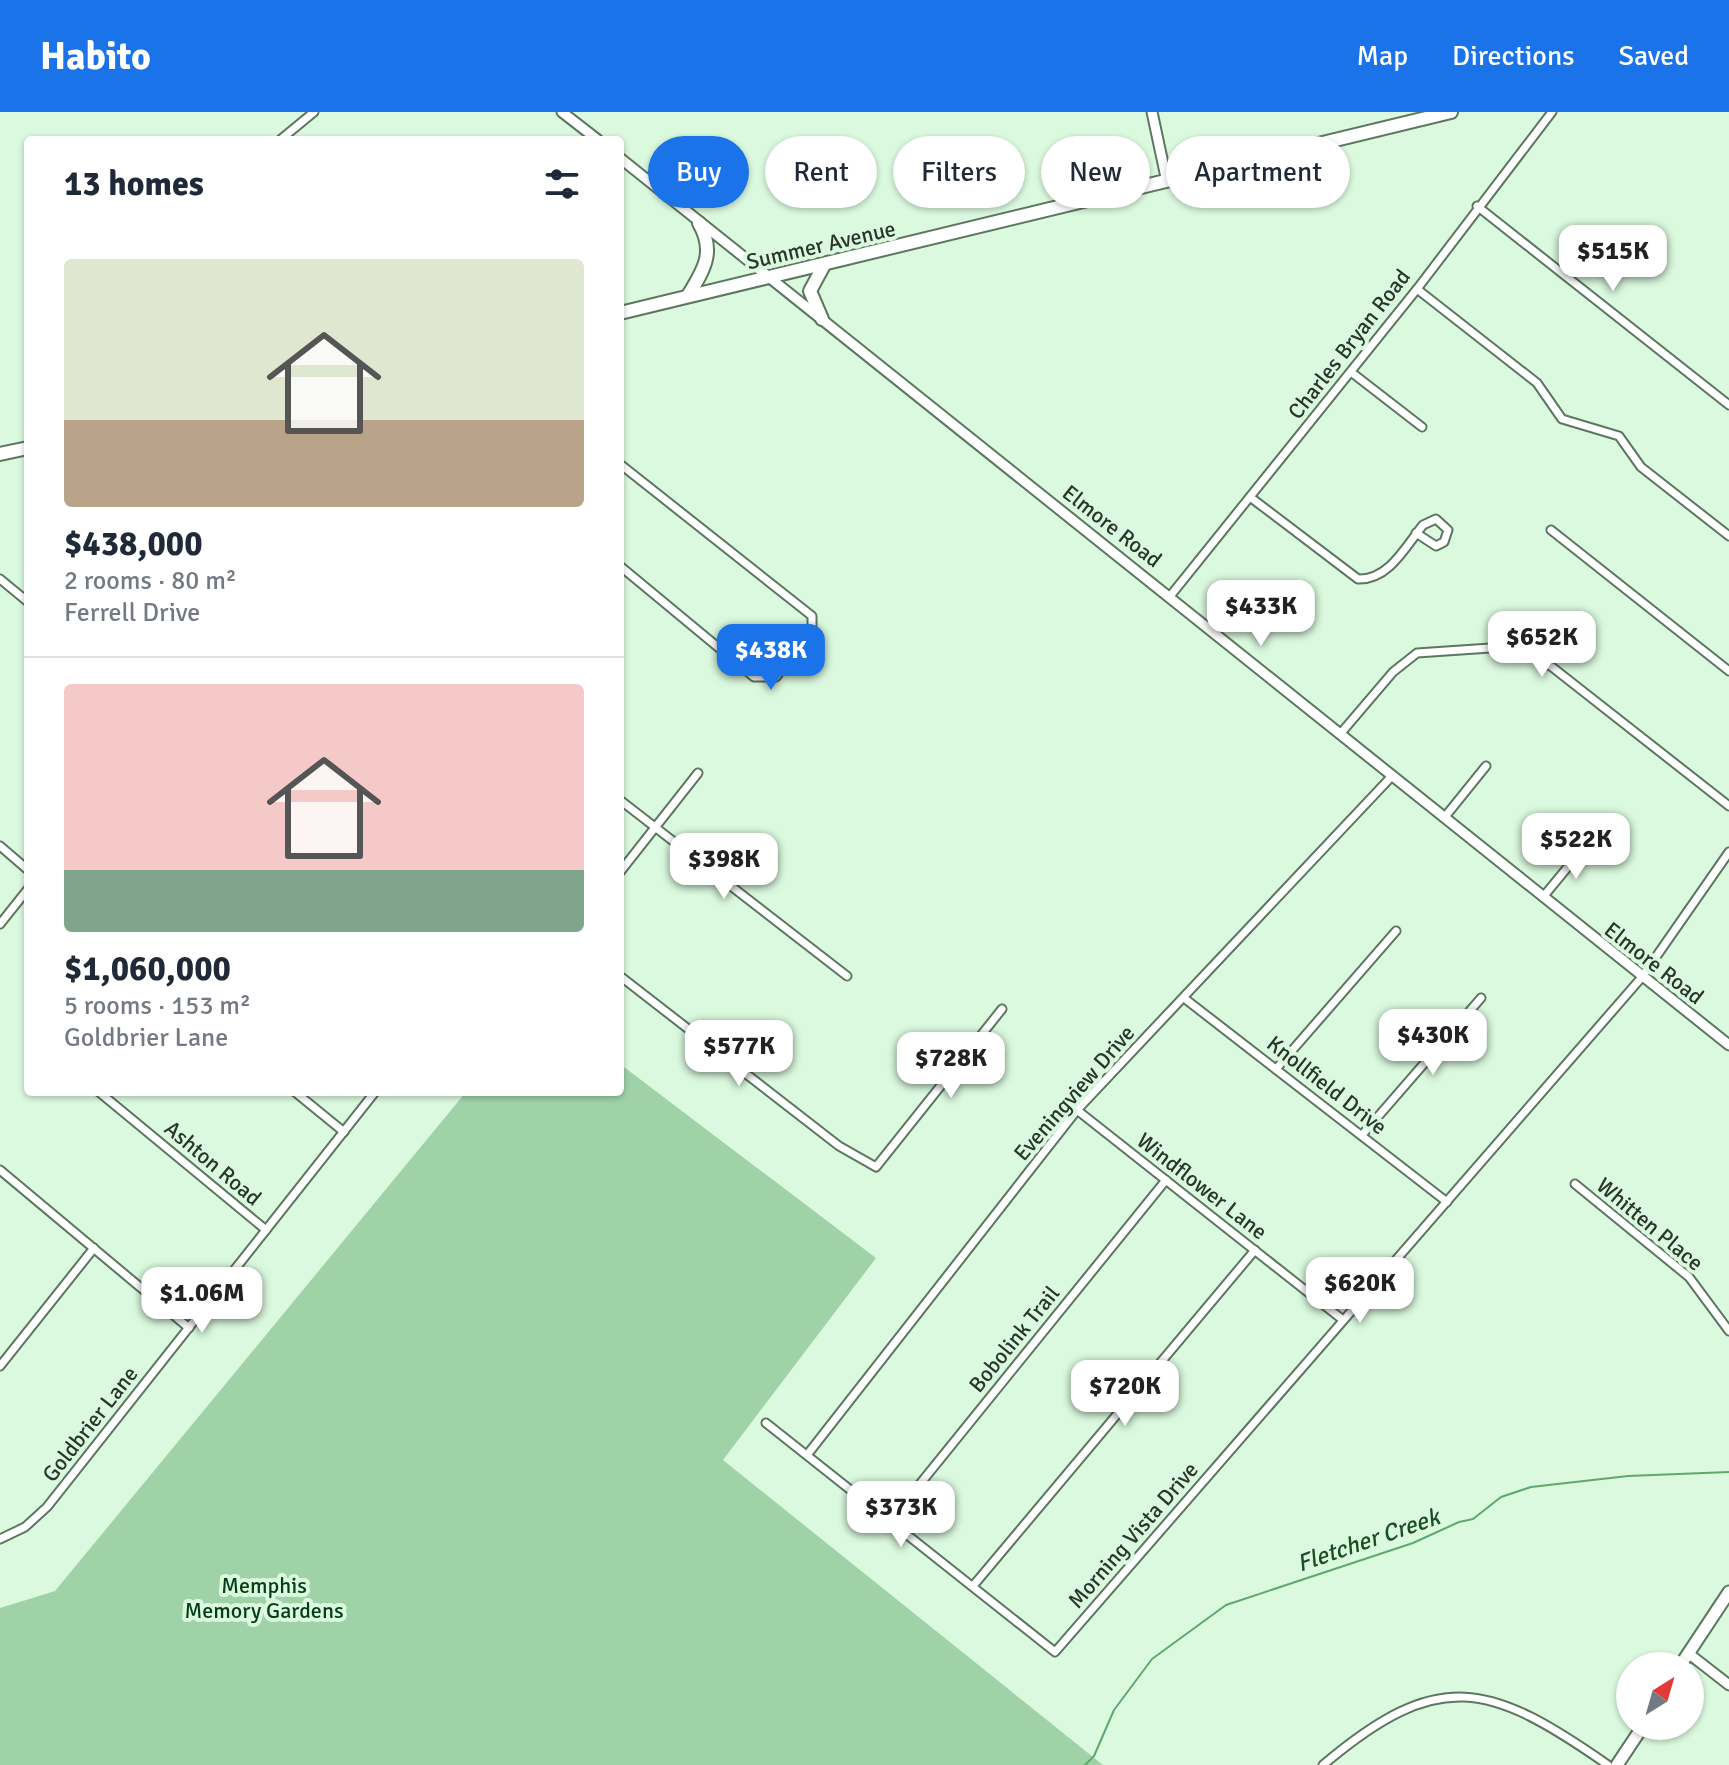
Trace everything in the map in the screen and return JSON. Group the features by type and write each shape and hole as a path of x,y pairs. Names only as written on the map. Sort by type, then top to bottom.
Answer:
{"main road":[{"name":"Summer Avenue","path":"1349,136 1451,112"},
{"name":"Summer Avenue","path":"624,312 1166,182"},
{"path":"689,294 708,258 708,243 699,223"},
{"path":"822,319 810,291 815,275 826,265"},
{"path":"0,454 24,449"},
{"path":"1689,1652 1729,1592"},
{"path":"1617,1765 1634,1740"}],"street":[{"path":"285,136 314,112"},
{"path":"562,112 593,136"},
{"path":"1152,112 1166,177"},
{"name":"Charles Bryan Road","path":"1171,595 1417,289 1477,206 1552,112"},
{"name":"Elmore Road","path":"624,161 1171,595 1642,977 1728,1041"},
{"path":"1477,206 1729,405"},
{"path":"1417,289 1537,383 1562,419 1619,436 1641,467 1729,536"},
{"path":"1351,372 1422,427"},
{"path":"624,467 812,616 812,631 776,677 754,677 624,569"},
{"path":"1250,497 1358,579 1375,577 1385,571 1416,533 1431,519 1441,522 1448,530 1444,542 1436,546 1416,533"},
{"path":"1551,530 1729,671"},
{"path":"0,579 24,599"},
{"path":"1341,733 1393,672 1417,653 1505,647 1534,656 1552,667 1729,806"},
{"path":"1444,818 1486,766"},
{"path":"624,867 698,773"},
{"name":"Eveningview Drive","path":"807,1455 1077,1110 1392,776"},
{"path":"624,803 847,976"},
{"path":"1543,897 1586,845"},
{"path":"0,846 24,867"},
{"name":"Morning Vista Drive","path":"973,1586 1055,1652 1642,977 1729,852"},
{"path":"0,924 24,894"},
{"path":"1276,1069 1396,931"},
{"path":"624,979 839,1146 876,1167 1002,1009"},
{"name":"Knollfield Drive","path":"1184,998 1447,1202"},
{"path":"1362,1135 1481,998"},
{"name":"Ashton Road","path":"104,1096 266,1230"},
{"path":"300,1096 344,1132"},
{"name":"Goldbrier Lane","path":"0,1539 25,1527 47,1507 372,1096"},
{"name":"Windflower Lane","path":"1077,1110 1343,1320"},
{"path":"0,1170 189,1328"},
{"name":"Bobolink Trail","path":"890,1521 1166,1180"},
{"name":"Whitten Place","path":"1575,1184 1689,1277 1729,1331"},
{"path":"0,1366 94,1248"},
{"path":"766,1423 973,1586 1255,1250"},
{"path":"1704,1665 1729,1685"},
{"path":"1323,1765 1358,1735 1393,1713 1429,1700 1463,1697 1504,1703 1561,1733 1608,1765"}],"green space":[{"name":"Memphis Memory Gardens","path":"624,1067 876,1258 723,1460 1103,1765 0,1765 0,1608 55,1591 463,1096 624,1096"}],"waterway":[{"name":"Fletcher Creek","path":"1085,1765 1094,1756 1114,1710 1152,1659 1226,1605 1413,1543 1459,1522 1473,1519 1501,1497 1531,1487 1628,1476 1729,1472"}]}
